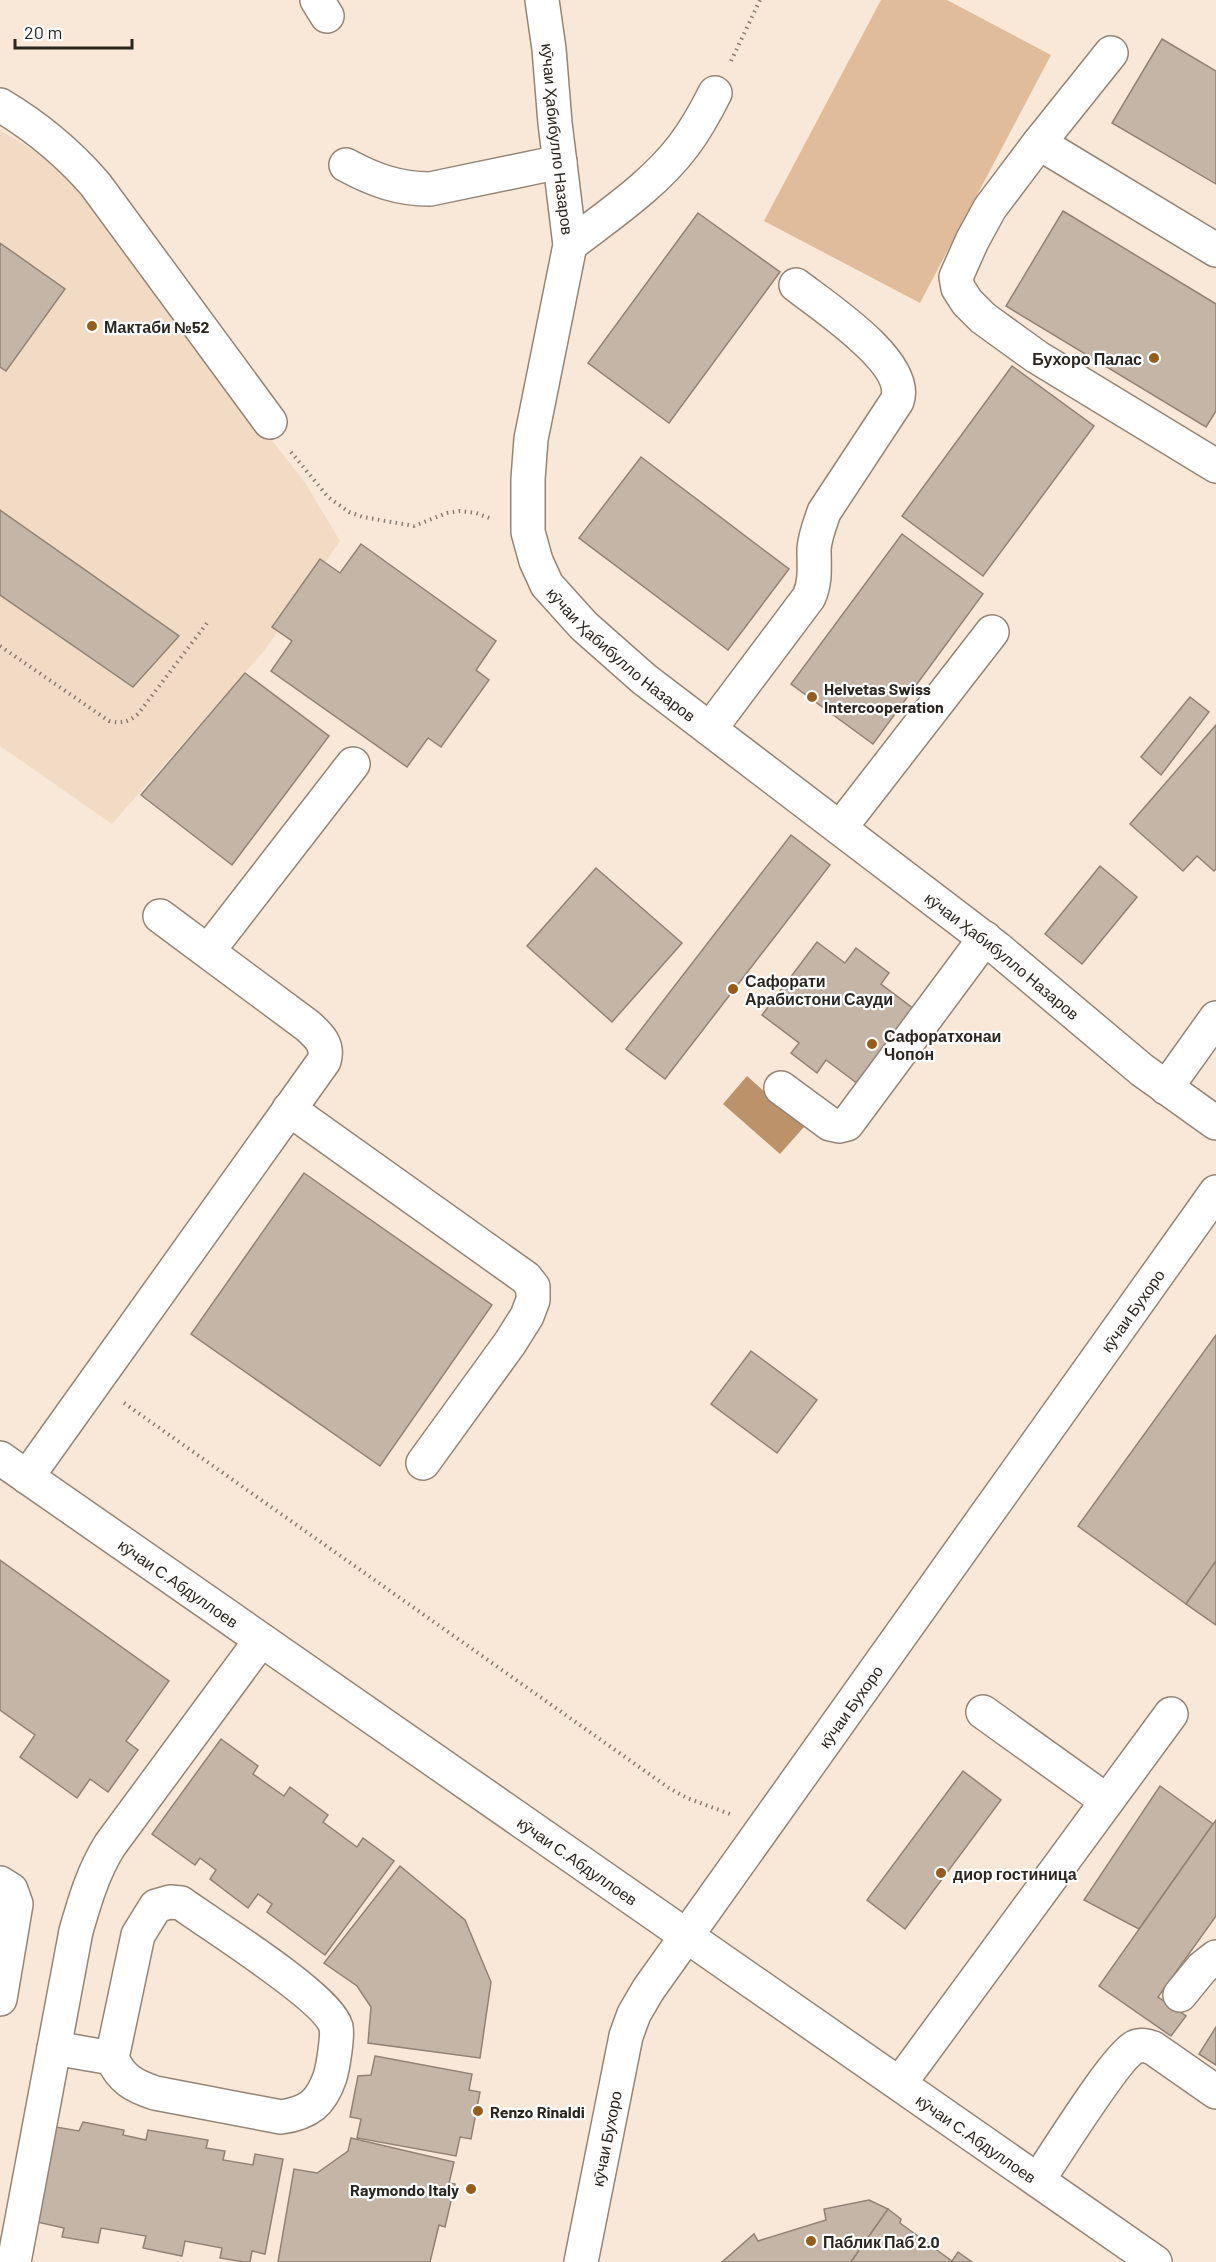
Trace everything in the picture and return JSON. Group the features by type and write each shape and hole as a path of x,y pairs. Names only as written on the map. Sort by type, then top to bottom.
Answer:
{"street":[{"name":"кӯчаи Ҳабибулло Назаров","path":"542,0 570,245 531,439 526,506 528,532 536,561 547,585 561,603 611,652 985,938 1113,1047 1216,1123"},
{"path":"1111,52 990,208 956,276 958,288 967,302 983,318 1037,357 1216,466"},
{"path":"570,245 638,192 671,161 686,143 715,93"},
{"path":"0,105 50,138 95,184 270,422"},
{"path":"1039,142 1216,250"},
{"path":"346,165 390,185 411,189 430,189 560,162"},
{"path":"710,729 809,597 815,578 814,548 824,512 900,393 895,376 883,358 855,330 796,285"},
{"path":"840,828 992,632"},
{"path":"208,951 353,764"},
{"path":"27,1477 324,1061 326,1053 319,1036 308,1026 160,916"},
{"path":"781,1088 830,1125 848,1124 985,938"},
{"path":"1166,1088 1216,1018"},
{"path":"289,1109 526,1278 532,1287 533,1300 527,1316 423,1463"},
{"name":"кӯчаи Бухоро","path":"581,2262 626,2036 634,2014 648,1990 1216,1192"},
{"name":"кӯчаи С.Абдуллоев","path":"0,1458 1038,2180 1146,2259"},
{"path":"14,2262 76,1931 86,1894 97,1867 110,1845 261,1640"},
{"path":"983,1712 1107,1801"},
{"path":"900,2084 1171,1714"},
{"path":"0,1883 11,1890 16,1904 0,1999"},
{"path":"170,1902 181,1903 309,1993 332,2017 337,2029 331,2074 323,2092 311,2107 299,2115 281,2117 155,2093 137,2087 124,2079 112,2058 138,1935 156,1906 170,1902"},
{"path":"1180,1995 1203,1968 1216,1957"},
{"path":"1038,2180 1116,2066 1135,2047 1146,2045 1153,2048 1216,2092"},
{"path":"54,2048 112,2058"}],"path":[{"path":"715,93 760,0"},
{"path":"270,422 293,455 328,497 349,512 363,517 414,526 447,513 460,511 476,513 528,532"},
{"path":"0,646 109,721 120,723 130,721 138,714 207,623"},
{"path":"94,1382 669,1788 687,1798 726,1812 759,1833"}],"shaded area":[{"path":"881,0 947,0 1051,55 920,303 764,221"},
{"name":"Мактаби №52","path":"0,130 62,168 306,484 340,541 264,651 112,824 0,746"},
{"path":"747,1076 804,1127 780,1154 723,1104"}],"building":[{"path":"1162,39 1216,71 1216,184 1112,123"},
{"name":"Бухоро Палас","path":"1063,211 1216,304 1216,411 1206,427 1006,306"},
{"path":"698,213 780,272 669,423 588,363"},
{"path":"0,243 65,289 6,371 0,367"},
{"path":"1012,366 1094,426 983,576 902,516"},
{"path":"641,457 789,569 728,650 579,538"},
{"path":"0,510 179,636 133,687 0,595"},
{"path":"902,534 983,594 873,744 791,684"},
{"path":"361,544 496,641 476,670 489,680 441,747 428,738 407,767 271,671 292,641 272,627 320,559 340,573"},
{"path":"245,673 329,736 232,865 141,795"},
{"path":"1190,697 1209,712 1161,775 1141,757"},
{"path":"1216,725 1216,869 1214,871 1197,856 1183,871 1130,824"},
{"path":"791,835 830,865 665,1079 626,1049"},
{"path":"1100,866 1137,897 1082,964 1045,934"},
{"path":"596,868 682,943 612,1022 527,946"},
{"path":"817,942 845,963 856,948 889,973 881,984 914,1009 858,1084 826,1060 817,1073 791,1053 799,1043 762,1015"},
{"path":"304,1173 492,1305 380,1466 191,1334"},
{"path":"1216,1335 1216,1561 1186,1604 1078,1526"},
{"path":"751,1351 817,1400 777,1453 711,1404"},
{"path":"0,1560 169,1681 126,1741 138,1750 108,1792 90,1779 77,1798 20,1757 35,1735 0,1710"},
{"path":"1216,1561 1216,1625 1186,1604"},
{"path":"221,1739 258,1766 253,1774 284,1796 290,1787 328,1815 323,1822 357,1847 363,1838 394,1861 325,1955 267,1912 272,1904 258,1894 248,1908 210,1879 216,1870 200,1858 195,1865 152,1834"},
{"path":"963,1771 1001,1800 905,1929 867,1900"},
{"path":"1160,1786 1213,1824 1139,1929 1084,1900"},
{"path":"1216,1820 1216,1916 1158,1997 1186,2016 1171,2036 1099,1986"},
{"path":"400,1866 465,1920 491,1982 480,2058 368,2043 371,2007 357,1986 324,1963"},
{"path":"1216,2027 1216,2065 1199,2054"},
{"path":"375,2056 472,2074 469,2090 480,2092 471,2139 460,2137 456,2156 357,2138 361,2119 350,2117 358,2076 371,2075"},
{"path":"83,2122 124,2130 123,2135 146,2140 148,2130 208,2140 206,2148 225,2151 223,2160 253,2165 255,2154 283,2159 265,2254 252,2251 250,2262 244,2262 220,2258 222,2248 185,2241 182,2256 143,2248 146,2236 101,2228 98,2243 62,2237 64,2228 37,2222 56,2127 79,2131"},
{"path":"351,2138 454,2162 449,2183 455,2184 445,2227 439,2225 430,2262 278,2262 294,2169 317,2173 348,2151"},
{"path":"869,2200 888,2209 851,2262 722,2262 754,2234 758,2241 826,2220 824,2209"},
{"path":"888,2209 901,2219 900,2223 952,2261 958,2252 972,2262 851,2262"}],"place":[{"name":"Мактаби №52","path":"92,326"},
{"name":"Бухоро Палас","path":"1154,358"},
{"name":"Helvetas Swiss Intercooperation","path":"812,697"},
{"name":"Сафорати Арабистони Сауди","path":"733,989"},
{"name":"Сафоратхонаи Чопон","path":"872,1044"},
{"name":"диор гостиница","path":"941,1873"},
{"name":"Renzo Rinaldi","path":"478,2111"},
{"name":"Raymondo Italy","path":"471,2189"},
{"name":"Паблик Паб 2.0","path":"811,2241"}]}
